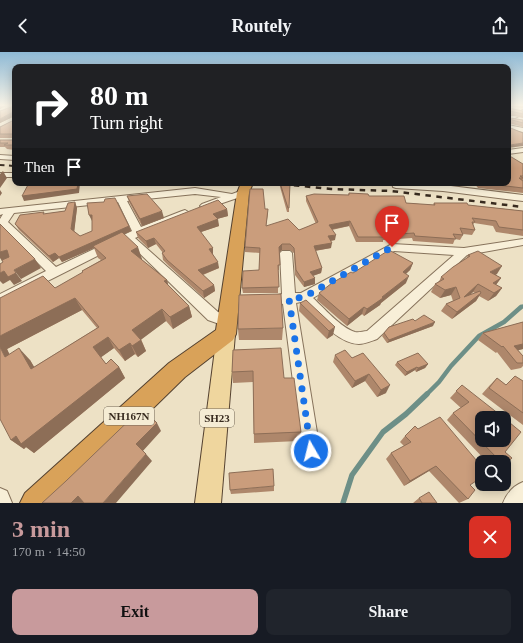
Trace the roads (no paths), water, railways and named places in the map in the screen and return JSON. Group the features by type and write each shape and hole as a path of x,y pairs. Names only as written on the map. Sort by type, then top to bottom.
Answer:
{"highway":[{"path":"227,328 236,300 240,191"},
{"name":"NH167N","path":"35,503 177,370 227,328"}],"main road":[{"name":"SH23","path":"208,503 227,328"}],"street":[{"path":"511,127 523,130"},
{"path":"511,152 523,150"},
{"path":"0,157 12,158"},
{"path":"0,175 12,175"},
{"path":"412,186 443,188 523,198"},
{"path":"0,212 195,191 240,191"},
{"path":"0,300 133,234 240,191"},
{"path":"121,198 133,234 205,309 227,328"},
{"path":"11,210 3,222 54,272"},
{"path":"0,232 10,228"},
{"path":"265,299 297,298 392,247 464,252 523,242"},
{"path":"297,298 344,332 353,337 362,338 372,335 464,252"},
{"path":"286,253 297,298 311,451"},
{"path":"513,503 523,492"},
{"path":"0,498 2,503"}],"waterway":[{"path":"427,394 479,336 504,322 521,307"},
{"path":"343,503 352,475 383,432 406,414 427,394"}],"railway":[{"path":"0,165 12,166"},
{"path":"302,186 331,189 391,191 523,207"}]}
